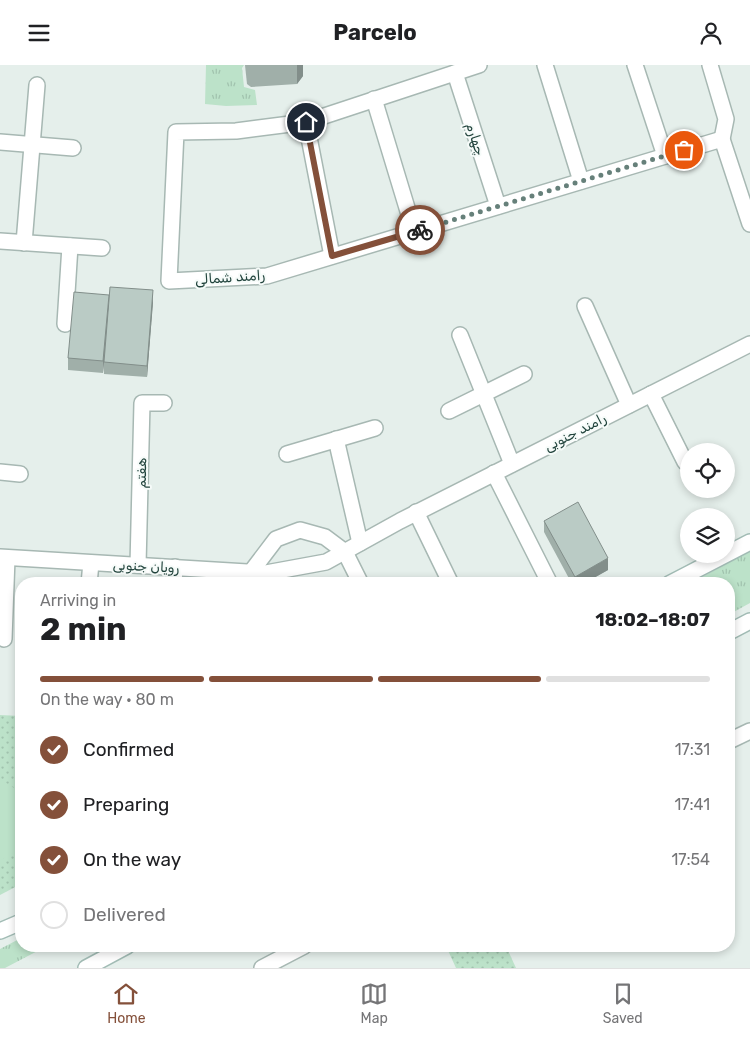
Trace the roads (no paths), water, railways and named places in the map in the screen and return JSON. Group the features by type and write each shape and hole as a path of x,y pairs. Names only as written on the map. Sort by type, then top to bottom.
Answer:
{"street":[{"path":"332,256 306,122 479,65"},
{"path":"545,65 581,181"},
{"path":"635,65 665,156"},
{"path":"710,65 726,119 722,139 750,224"},
{"name":"چهارم","path":"455,73 498,206"},
{"path":"24,243 37,85"},
{"path":"374,99 414,231"},
{"name":"رامند شمالی","path":"306,122 236,131 176,132 170,281 267,276 722,139"},
{"path":"0,142 73,148"},
{"path":"0,241 102,248"},
{"path":"65,324 70,246"},
{"path":"585,306 629,405"},
{"path":"460,335 512,464"},
{"name":"رامند جنوبی","path":"400,521 750,344"},
{"path":"449,411 524,374"},
{"path":"651,394 680,452"},
{"name":"هفتم","path":"138,565 142,403 164,403"},
{"path":"287,453 375,428"},
{"path":"336,439 360,543"},
{"path":"0,472 20,474"},
{"path":"494,473 546,577"},
{"path":"416,513 448,577"},
{"name":"رویان جنوبی","path":"3,557 266,573 326,562 400,521"},
{"path":"251,572 276,539 300,530 326,537 345,552 358,577"},
{"path":"682,577 750,542"},
{"path":"3,557 4,639"},
{"path":"89,577 90,563"},
{"path":"174,577 175,567"},
{"path":"735,629 750,621"},
{"path":"735,738 750,731"},
{"path":"0,931 15,925"},
{"path":"79,968 99,952"},
{"path":"86,968 116,952"},
{"path":"262,968 293,952"}]}
